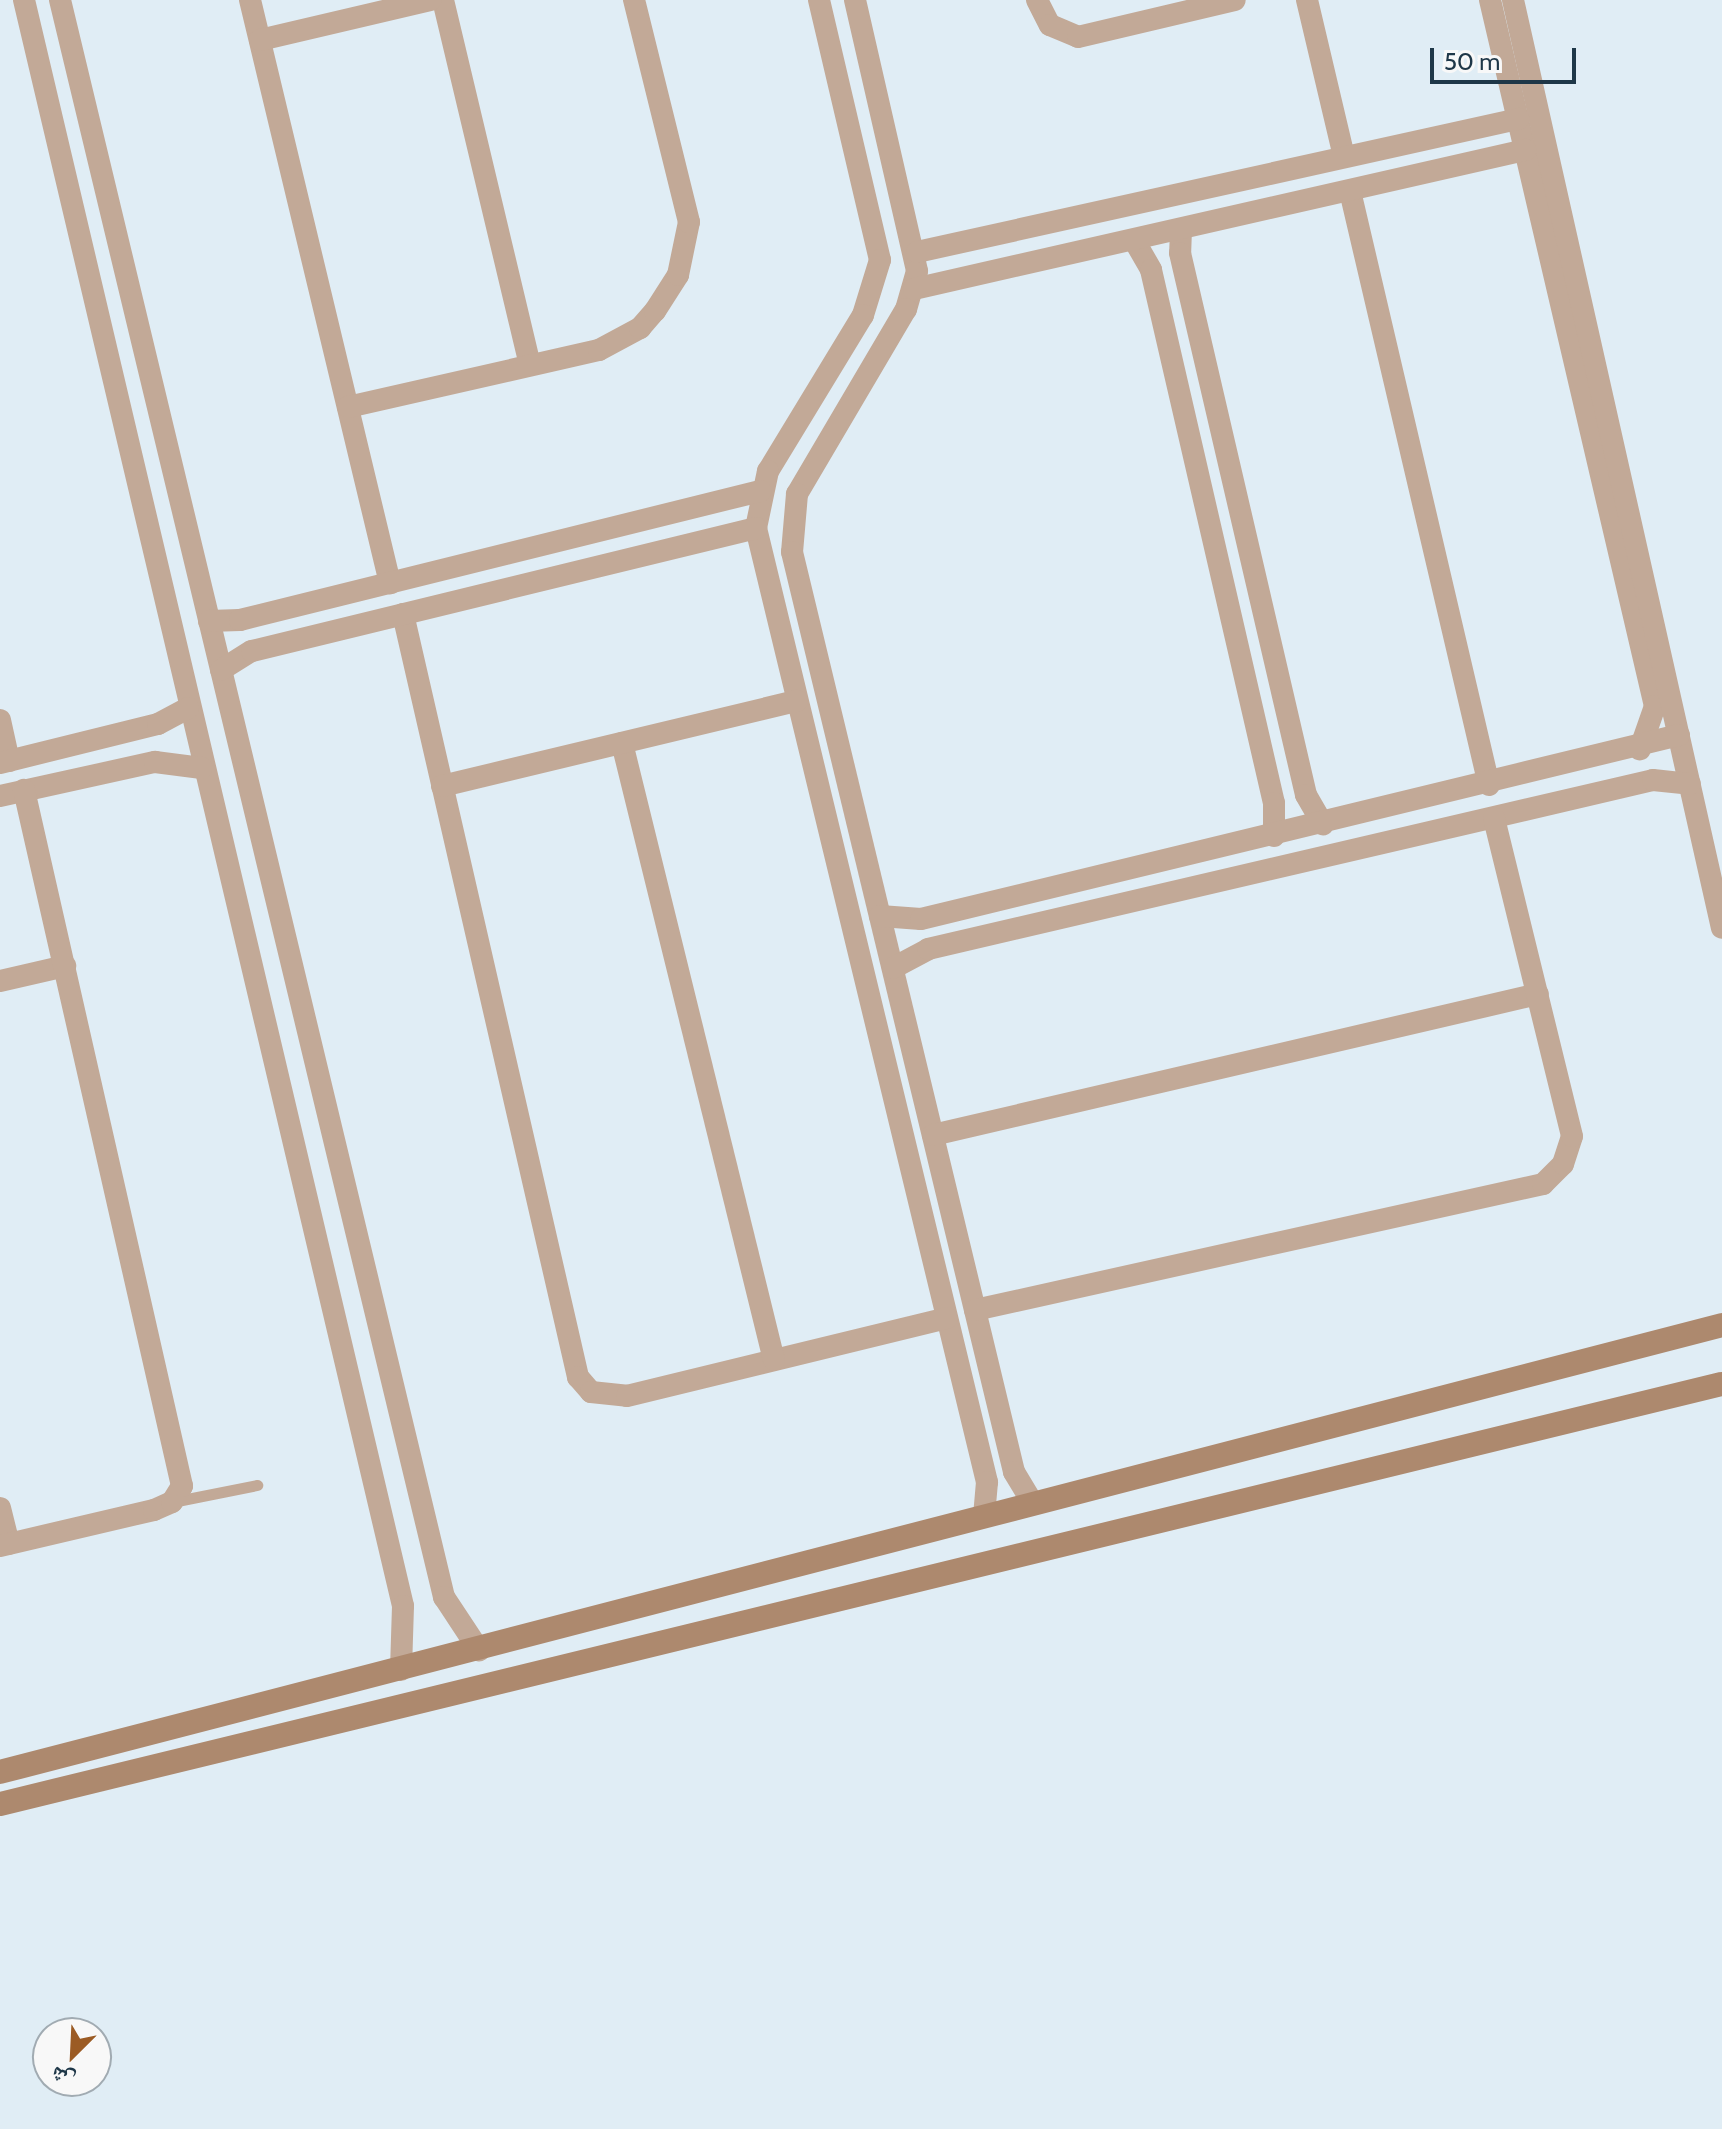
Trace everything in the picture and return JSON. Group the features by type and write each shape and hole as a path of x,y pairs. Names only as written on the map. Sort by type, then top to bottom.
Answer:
{"street":[{"path":"24,0 202,768 403,1606 401,1670"},
{"path":"60,0 444,1597 479,1650"},
{"path":"250,0 390,583"},
{"path":"260,40 430,0"},
{"path":"443,0 530,365"},
{"path":"348,407 599,350 640,328 687,249 689,222 634,0"},
{"path":"819,0 880,260 863,315 760,491 756,528 987,1482 984,1517"},
{"path":"855,0 917,252 914,289 811,468 791,522 880,916 1014,1472 1033,1504"},
{"path":"1037,0 1050,25 1078,37 1235,0"},
{"path":"1307,0 1344,157"},
{"path":"1490,0 1574,370 1655,706 1640,749"},
{"path":"1513,0 1722,928"},
{"path":"917,252 1518,119"},
{"path":"914,289 1525,150"},
{"path":"1350,191 1489,785"},
{"path":"1181,229 1182,261 1306,795 1323,824"},
{"path":"1134,240 1151,270 1274,803 1274,836"},
{"path":"1151,270 1182,261"},
{"path":"106,356 144,348"},
{"path":"1574,370 1597,365"},
{"path":"209,621 390,583 760,491"},
{"path":"221,670 252,651 756,528"},
{"path":"403,614 578,1377 591,1392 627,1396 947,1318"},
{"path":"442,786 797,701"},
{"path":"0,720 5,762 158,724 188,708"},
{"path":"880,916 921,919 1640,749 1679,735"},
{"path":"622,743 774,1360"},
{"path":"0,796 172,760 202,768"},
{"path":"893,968 928,949 1653,780 1690,784"},
{"path":"0,1508 4,1545 172,1502 182,1486 181,1466 24,790"},
{"path":"975,1310 1543,1184 1563,1164 1572,1136 1494,818"},
{"path":"0,981 65,966"},
{"path":"933,1135 1538,994"},
{"path":"0,1772 1722,1325"},
{"path":"0,1804 1722,1384"}],"lane":[{"path":"172,1502 257,1485"}]}
